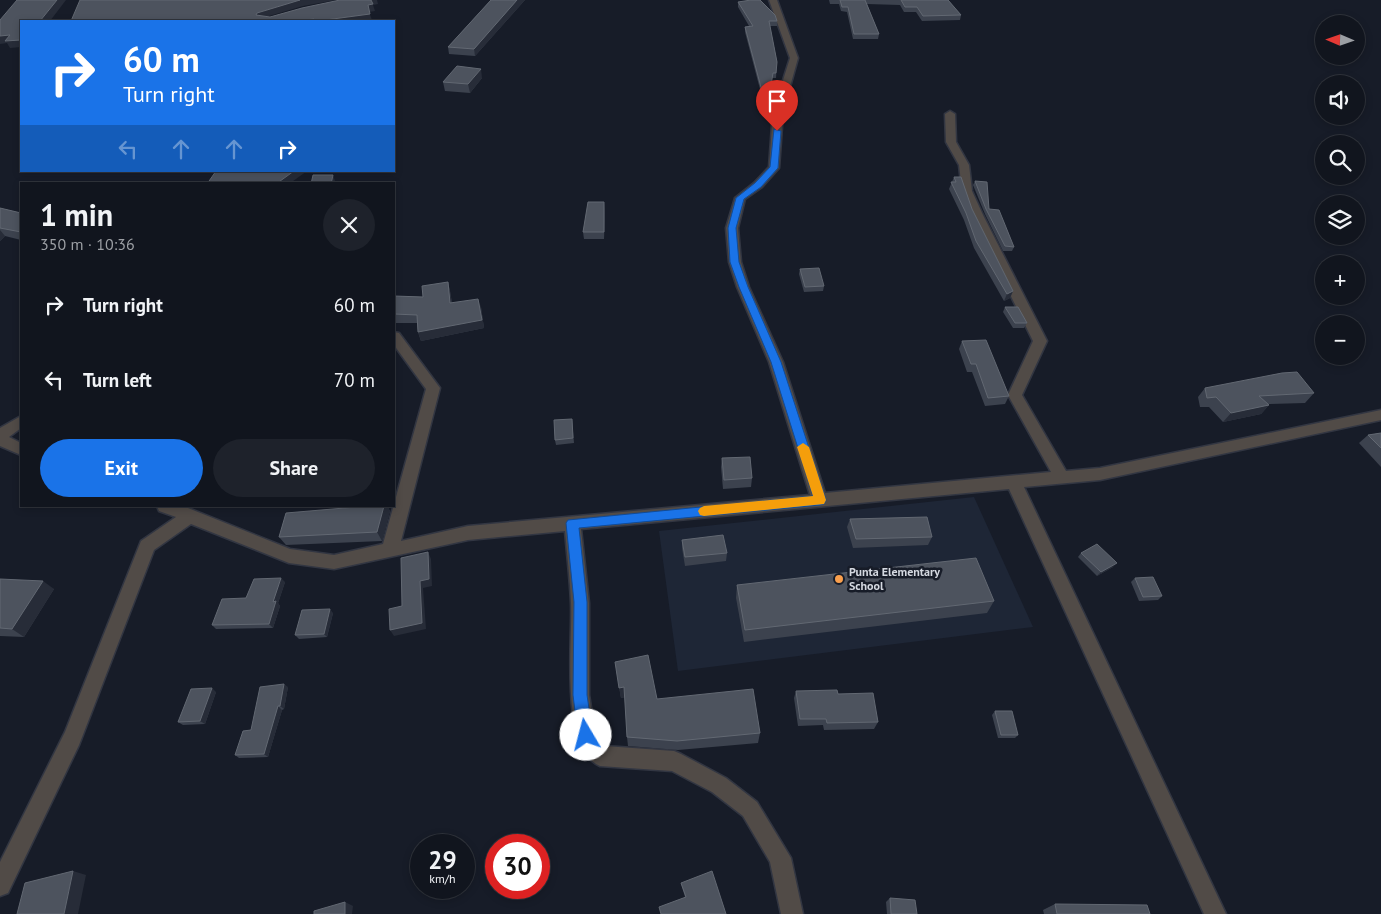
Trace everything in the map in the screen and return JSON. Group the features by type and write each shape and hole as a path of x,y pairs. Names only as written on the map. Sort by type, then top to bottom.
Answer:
{"street":[{"path":"773,0 794,58 778,112 774,168 758,185 740,198 732,228 735,262 743,287 776,362 820,500"},
{"path":"950,114 951,142 964,165 968,191 974,207 1040,341 1015,395 1062,478"},
{"path":"390,550 433,388 395,337"},
{"path":"168,507 289,556 334,562 468,533 1100,474 1381,415"},
{"path":"0,436 20,423"},
{"path":"0,440 20,449"},
{"path":"1014,482 1215,914"},
{"path":"0,885 72,738 147,546 190,516"},
{"path":"572,523 580,602 580,695 586,735 600,756 674,761 720,785 750,809 780,858 792,914"}],"shaded area":[{"name":"Punta Elementary School","path":"974,497 1033,627 678,671 659,531"}],"building":[{"path":"17,0 57,0 41,20 20,20 20,40 5,41 10,35 0,36 0,20"},
{"path":"80,0 300,0 257,13 256,15 270,17 340,0 371,0 373,4 368,5 370,14 325,20 71,20"},
{"path":"491,0 517,0 474,49 448,47"},
{"path":"760,0 775,15 777,21 769,21 777,62 776,73 773,73 767,110 745,27 753,26 738,2"},
{"path":"840,0 865,0 879,34 854,34 848,7 842,7"},
{"path":"901,0 948,0 961,15 923,16 917,7 905,7"},
{"path":"457,66 481,69 468,84 443,82"},
{"path":"215,172 293,172 279,182 208,182"},
{"path":"313,175 333,175 331,182 311,182"},
{"path":"954,177 961,177 972,209 1013,291 1007,294 976,241 966,213 951,182 956,182"},
{"path":"975,181 987,182 989,209 999,210 1014,247 1005,246 986,209"},
{"path":"588,202 604,202 604,232 583,232"},
{"path":"0,208 20,213 20,232 0,228"},
{"path":"819,268 824,286 805,287 800,269"},
{"path":"448,282 450,303 478,299 482,320 418,332 417,315 395,314 395,296 423,297 422,286"},
{"path":"1005,307 1018,307 1027,323 1015,323"},
{"path":"986,340 1009,396 988,398 976,364 971,364 962,341"},
{"path":"1297,372 1314,393 1259,396 1269,405 1231,413 1216,397 1207,398 1205,388 1282,373"},
{"path":"572,419 573,438 555,440 554,420"},
{"path":"1381,433 1381,448 1368,435"},
{"path":"750,457 752,478 724,480 722,458"},
{"path":"356,507 384,507 377,532 279,537 286,513"},
{"path":"927,517 932,537 856,539 850,519"},
{"path":"723,535 727,553 685,557 682,540"},
{"path":"1097,544 1117,563 1101,572 1081,553"},
{"path":"428,552 429,579 420,581 422,623 390,630 389,609 402,606 401,558"},
{"path":"976,558 994,601 745,630 737,585"},
{"path":"1153,577 1162,596 1143,597 1135,578"},
{"path":"281,578 273,602 276,601 269,624 212,625 222,599 246,598 254,579"},
{"path":"0,579 43,581 12,629 0,628"},
{"path":"330,609 324,634 295,635 302,610"},
{"path":"648,655 657,699 753,689 760,733 677,741 627,737 624,687 619,688 615,662"},
{"path":"284,684 280,706 278,706 264,754 235,755 243,731 251,730 260,687"},
{"path":"212,688 200,721 178,722 191,689"},
{"path":"837,690 838,694 873,693 878,722 827,723 826,719 800,719 796,691"},
{"path":"995,711 1012,711 1018,735 1001,735"},
{"path":"73,871 64,914 17,914 25,883"},
{"path":"712,871 726,914 661,914 659,907 686,897 681,883"},
{"path":"890,898 915,900 917,914 891,914"},
{"path":"345,902 345,914 314,914 314,911"},
{"path":"1055,904 1147,905 1150,914 1057,914"}],"slow traffic":[{"path":"704,511 820,500 803,447"}],"place":[{"name":"Punta Elementary School","path":"839,579"}],"route":[{"path":"586,735 580,695 580,602 572,523 820,500 776,362 743,287 735,262 732,228 740,198 758,185 774,168 777,131"}]}
